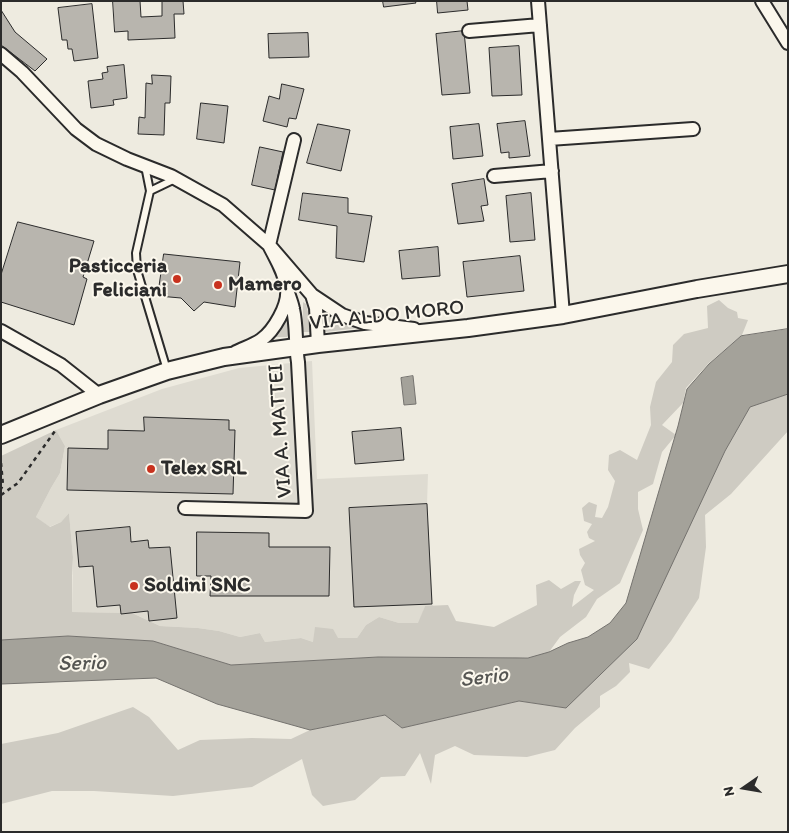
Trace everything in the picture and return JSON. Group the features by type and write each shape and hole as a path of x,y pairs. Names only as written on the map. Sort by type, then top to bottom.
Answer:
{"street":[{"path":"538,1 563,315"},
{"path":"762,1 788,43"},
{"path":"469,31 540,25"},
{"path":"1,54 22,72 76,129 96,144 176,179 223,205 268,245 312,296 342,315 365,323 437,332"},
{"path":"549,139 692,129"},
{"path":"294,140 268,245 281,269 293,309 296,347"},
{"path":"494,176 552,171"},
{"name":"VIA ALDO MORO","path":"1,435 99,395 167,371 224,357 563,315 697,289 788,274"},
{"path":"224,357 261,340 276,325 287,290"},
{"path":"312,296 316,308 318,344"},
{"path":"1,331 61,365 99,395"},
{"name":"VIA A. MATTEI","path":"185,508 306,511 296,347"}],"lane":[{"path":"145,166 150,191 136,253 137,270 167,371"},
{"path":"150,191 176,179"}],"path":[{"path":"1,495 18,483 51,435 58,428"},
{"path":"1,463 3,485 1,489"}],"shaded area":[{"path":"719,300 728,308 737,312 738,318 748,320 742,335 709,363 686,388 683,403 662,425 676,435 662,452 653,484 638,492 638,509 643,530 620,583 597,599 586,617 560,637 549,652 536,657 516,658 378,657 231,665 153,641 68,636 1,640 1,456 56,430 65,446 60,473 36,517 50,527 61,522 69,513 73,557 72,612 132,613 160,626 198,628 240,637 260,633 265,642 301,638 313,642 315,627 333,629 338,638 357,638 366,625 379,617 399,623 418,623 425,606 448,605 456,621 494,627 537,605 536,585 549,580 561,589 575,581 581,581 574,595 572,607 594,590 585,585 581,570 585,563 579,549 595,541 589,538 587,532 592,524 584,521 582,508 589,502 597,505 595,517 602,518 608,507 615,481 608,470 609,455 620,450 637,460 651,425 650,407 656,382 672,362 673,345 684,334 708,328 707,306"},
{"path":"303,302 306,304 312,328 310,332 303,332"},
{"path":"322,310 334,318 359,328 325,332"},
{"path":"288,313 289,334 287,337 273,337 284,322"},
{"path":"312,361 317,479 428,474 427,504 433,606 425,606 419,623 399,623 379,617 366,625 357,638 338,638 313,642 301,638 265,642 260,633 240,637 198,628 160,626 132,613 72,612 73,557 69,513 61,522 49,527 36,517 60,473 65,446 56,430 162,389 239,368"},
{"path":"788,394 788,431 731,494 705,515 706,547 699,598 671,641 649,669 629,663 630,672 616,686 600,696 600,707 575,728 555,750 527,757 474,755 455,746 435,755 431,784 420,753 405,776 381,777 355,800 323,806 312,795 302,759 252,787 173,796 94,791 52,791 1,804 1,744 58,733 133,707 149,717 178,750 200,740 291,739 310,730 386,715 402,728 519,701 566,708 725,451 750,406"}],"water":[{"name":"Serio","path":"788,329 788,394 750,407 725,451 637,639 566,708 519,701 402,728 385,715 310,730 217,704 156,678 1,684 1,640 68,636 153,641 231,665 378,657 528,658 588,637 610,623 626,603 687,389 709,364 741,336"},
{"path":"413,376 416,404 404,405 401,378"}],"building":[{"path":"113,1 140,1 141,17 162,16 162,1 183,1 184,14 174,14 175,38 128,40 128,31 115,32"},
{"path":"383,1 415,1 416,3 384,7"},
{"path":"437,1 467,1 468,10 438,13"},
{"path":"92,4 98,58 74,61 72,49 68,49 67,40 62,40 58,8"},
{"path":"1,10 15,32 47,59 35,71 1,45"},
{"path":"464,31 470,93 442,95 436,34"},
{"path":"308,33 309,57 269,58 268,34"},
{"path":"519,46 522,95 492,96 489,48"},
{"path":"124,65 127,98 113,100 114,105 91,108 88,81 103,79 102,73 108,72 107,67"},
{"path":"152,75 171,76 170,103 165,103 164,135 138,134 139,117 145,118 146,83 152,84"},
{"path":"282,84 304,89 296,119 289,118 287,127 263,121 269,96 279,99"},
{"path":"201,103 228,106 224,143 197,139"},
{"path":"525,121 530,156 509,158 509,152 501,153 497,124"},
{"path":"318,124 350,130 341,171 307,163"},
{"path":"479,124 483,156 453,159 450,127"},
{"path":"260,147 283,152 275,190 252,185"},
{"path":"484,179 488,205 481,206 484,221 458,224 452,184"},
{"path":"303,193 348,198 348,213 372,216 364,262 336,258 337,226 299,220"},
{"path":"531,193 535,240 510,242 506,196"},
{"path":"18,222 94,241 83,277 87,279 74,325 1,302 1,275"},
{"path":"438,247 440,276 402,279 399,251"},
{"path":"164,254 240,262 235,307 204,302 194,311 181,298 158,296"},
{"path":"520,256 524,291 467,297 463,262"},
{"name":"Telex SRL","path":"144,417 229,420 229,430 235,430 233,494 67,490 68,448 108,449 108,430 144,431"},
{"path":"401,428 404,460 355,464 352,432"},
{"path":"427,504 432,604 354,607 349,508"},
{"name":"Soldini SNC","path":"130,527 131,542 148,540 149,548 170,547 177,618 149,621 148,611 121,614 120,605 97,607 93,566 79,567 76,532"},
{"path":"197,532 269,533 269,547 330,547 329,596 210,596 211,576 197,576"}],"place":[{"name":"Pasticceria Feliciani","path":"177,279"},
{"name":"Mamero","path":"218,285"},
{"name":"Telex SRL","path":"151,469"},
{"name":"Soldini SNC","path":"134,586"}]}
